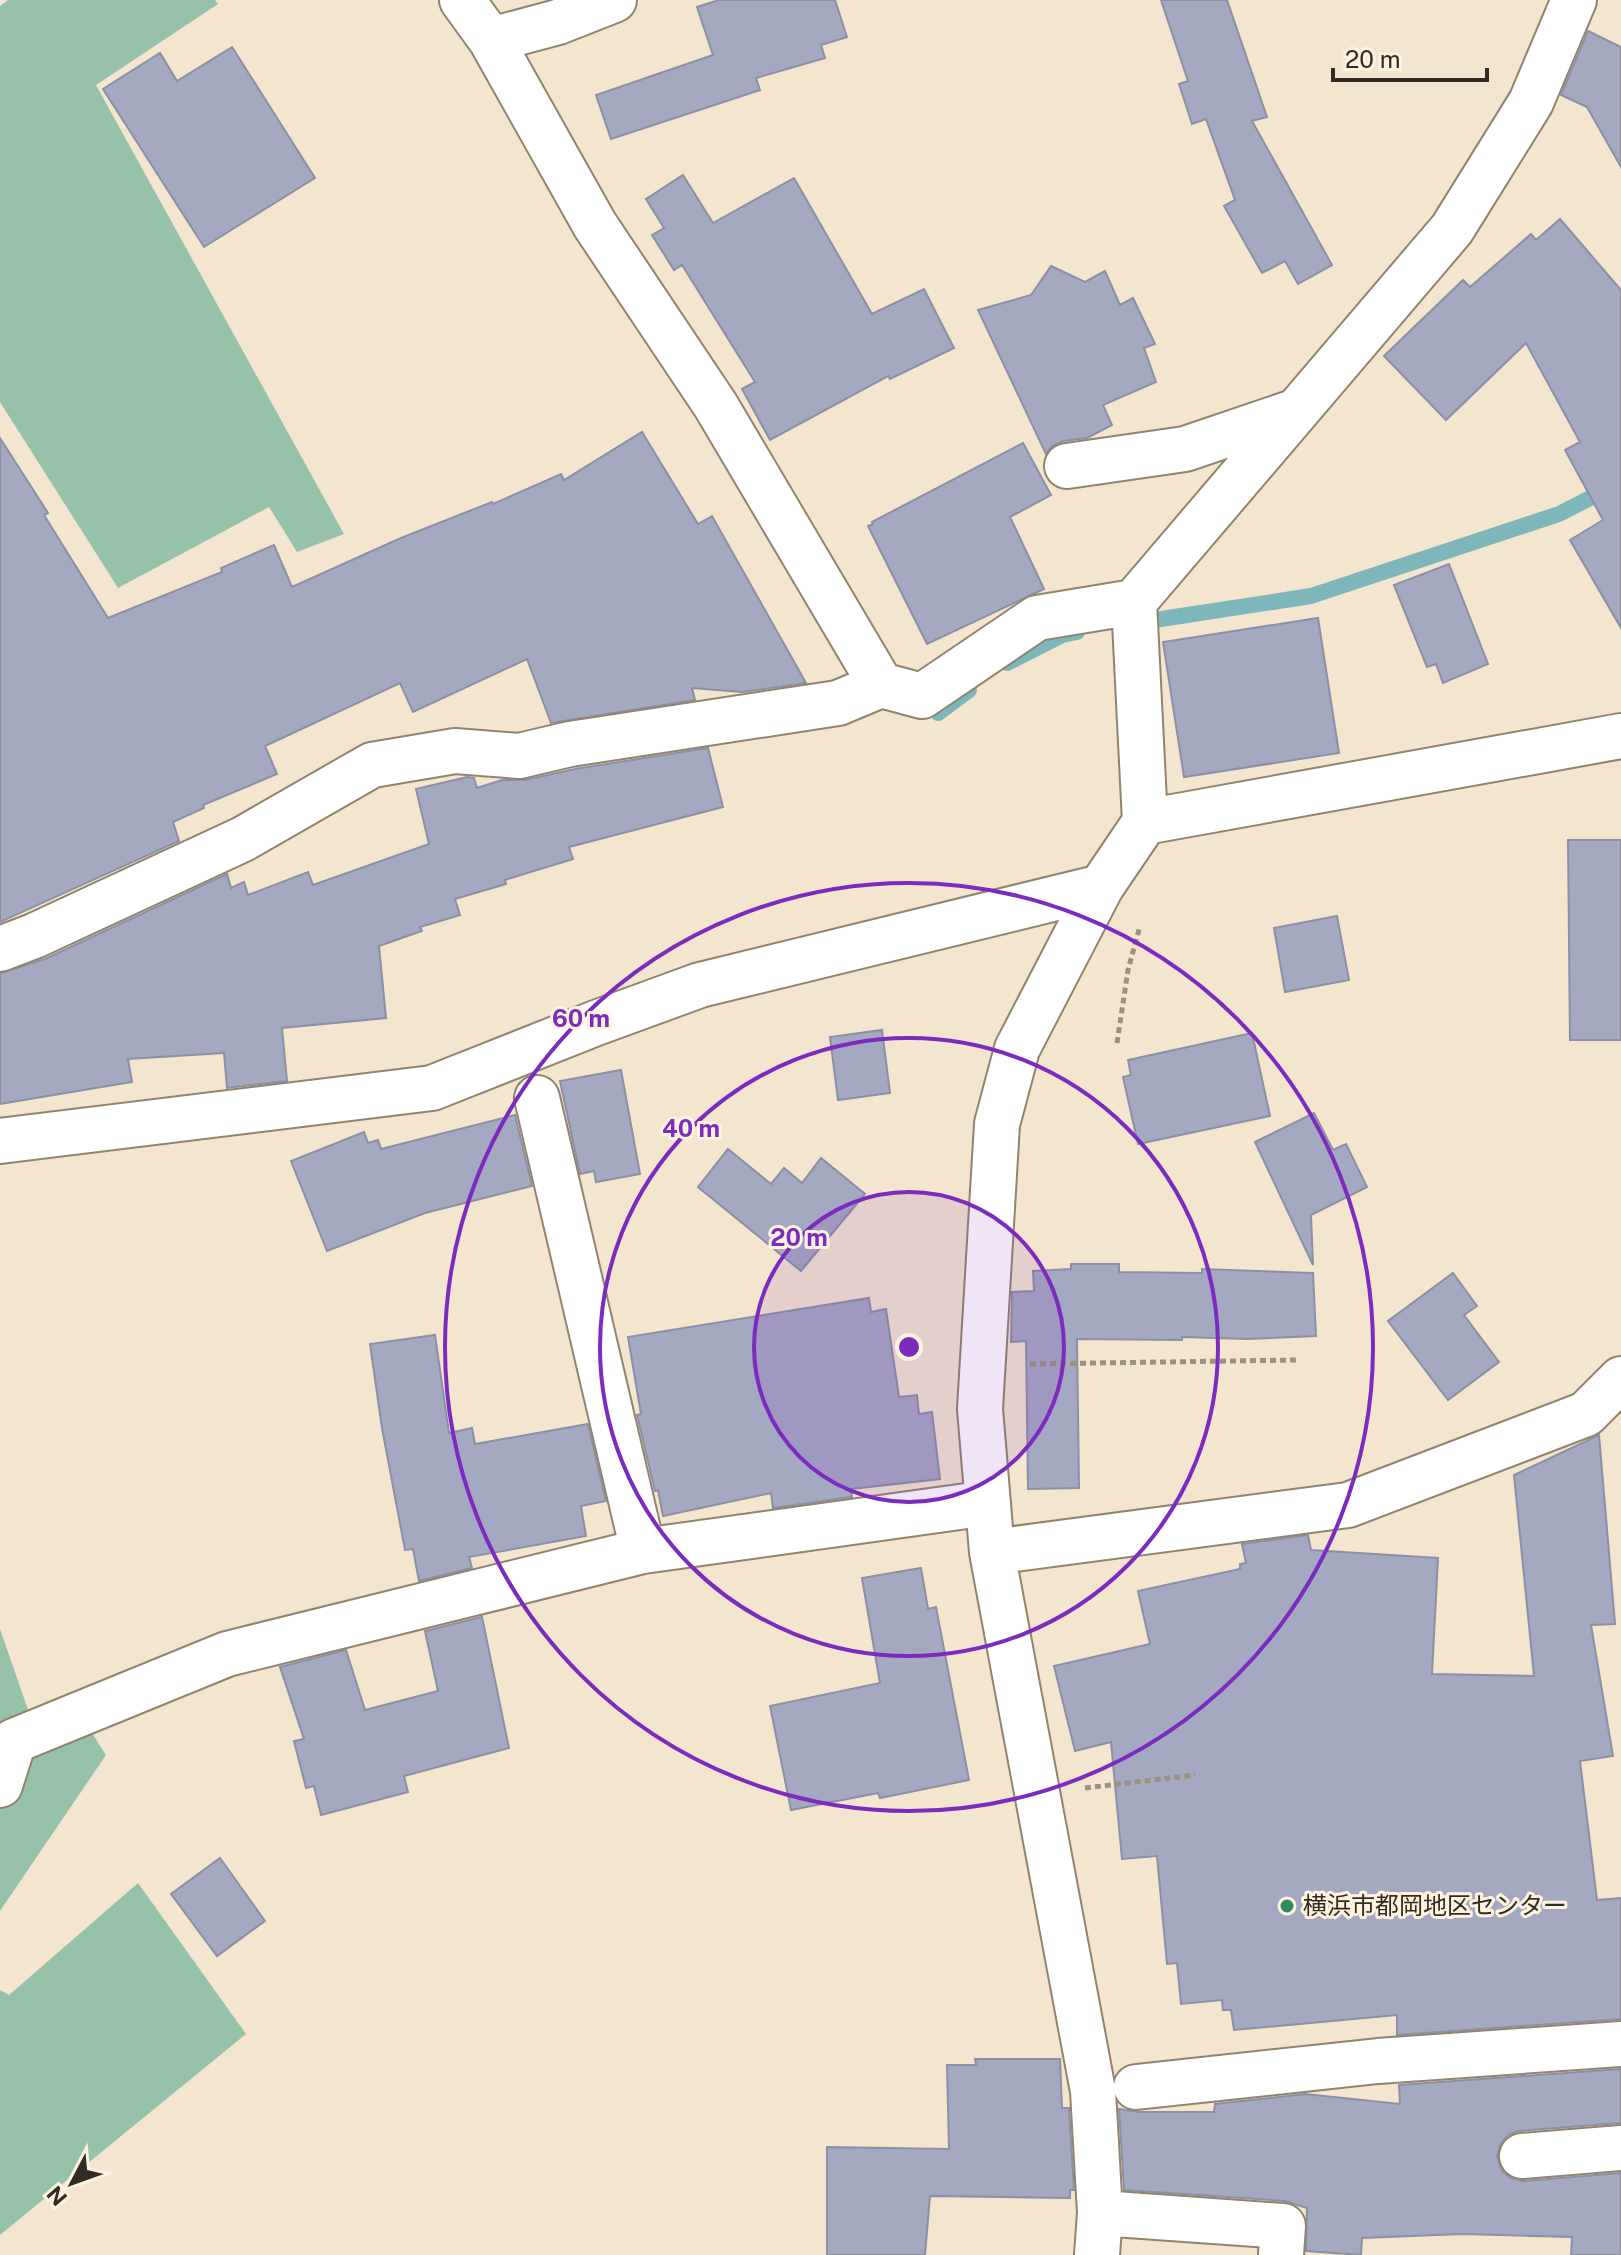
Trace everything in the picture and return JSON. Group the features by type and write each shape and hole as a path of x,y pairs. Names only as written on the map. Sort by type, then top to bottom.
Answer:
{"street":[{"path":"462,0 491,40 595,225 716,406 881,685"},
{"path":"491,40 558,22 614,0"},
{"path":"0,949 243,839 372,765 455,751 519,756 570,744 838,703 881,685 922,696 1037,618 1134,602 1452,229 1531,102 1574,0"},
{"path":"1067,466 1185,449 1299,411"},
{"path":"1134,602 1145,822 1101,887 1017,1049 997,1124 980,1409 992,1552 1093,2091 1099,2234 1283,2226 1281,2255"},
{"path":"1145,822 1621,736"},
{"path":"0,1141 432,1088 700,985 1101,887"},
{"path":"537,1098 643,1551"},
{"path":"992,1552 1348,1505 1586,1414 1621,1379"},
{"path":"0,1785 14,1741 227,1654 643,1551 988,1503"},
{"path":"1136,2087 1378,2061 1621,2044"},
{"path":"1522,2156 1621,2148"}],"path":[{"path":"1117,1043 1128,970 1143,915"},
{"path":"982,1365 1297,1360"},
{"path":"1037,1794 1195,1775"}],"green space":[{"path":"8,0 215,0 218,4 96,85 344,534 297,552 269,507 118,588 0,402 0,6"},
{"path":"0,1629 33,1724 76,1708 106,1755 0,1911"},
{"path":"138,1883 246,2034 0,2235 0,1990 9,1995"}],"building":[{"path":"719,0 835,0 847,37 821,45 825,58 756,78 760,90 611,139 596,95 713,55 697,7"},
{"path":"1161,0 1227,0 1267,117 1252,121 1332,265 1298,284 1285,261 1262,273 1224,206 1235,200 1206,119 1192,124 1179,84 1188,81"},
{"path":"1588,31 1621,47 1621,167 1587,107 1561,95"},
{"path":"232,47 315,178 204,247 103,89 160,53 177,81"},
{"path":"683,175 713,223 794,178 872,314 924,289 954,348 890,379 888,376 770,440 742,389 755,382 682,265 674,270 652,235 664,228 646,199"},
{"path":"1560,219 1621,290 1621,628 1570,540 1603,520 1565,450 1580,442 1526,343 1446,420 1384,356 1463,280 1470,287 1531,234 1536,240"},
{"path":"1051,266 1085,282 1105,271 1120,305 1133,298 1155,344 1144,348 1156,382 1103,405 1112,425 1087,438 1063,441 1052,446 1046,454 978,310 1031,295"},
{"path":"642,432 698,524 712,516 806,683 742,692 692,688 695,700 551,723 527,659 413,712 400,683 265,746 277,774 203,805 204,808 173,822 179,841 0,922 0,438 48,513 44,515 108,618 222,572 221,568 274,545 292,587 401,538 493,504 561,474 564,480"},
{"path":"1023,443 1051,495 1010,517 1044,589 927,644 868,526"},
{"path":"1449,564 1488,664 1443,683 1436,664 1427,667 1394,585"},
{"path":"1318,618 1339,753 1184,777 1163,642"},
{"path":"708,748 723,807 569,847 573,859 455,899 460,915 420,927 422,931 379,946 386,1018 282,1028 287,1081 227,1088 224,1053 128,1059 132,1082 0,1104 0,973 45,959 227,874 231,888 244,882 248,895 308,872 313,885 429,844 416,789 467,777 474,778 477,788 502,780 525,780"},
{"path":"1568,840 1621,840 1621,1040 1570,1040"},
{"path":"1337,916 1349,980 1285,992 1274,928"},
{"path":"882,1030 890,1093 838,1100 830,1037"},
{"path":"1252,1033 1270,1116 1138,1144 1123,1077 1131,1075 1128,1060"},
{"path":"621,1070 640,1174 596,1182 594,1171 580,1174 560,1081"},
{"path":"1314,1113 1333,1150 1346,1144 1367,1187 1311,1215 1313,1265 1255,1142"},
{"path":"515,1115 532,1186 425,1213 327,1251 291,1161 364,1132 368,1143 378,1140 381,1149"},
{"path":"728,1149 771,1184 784,1168 802,1183 821,1158 865,1194 801,1271 698,1187"},
{"path":"1071,1264 1119,1264 1119,1272 1202,1273 1202,1269 1313,1273 1316,1336 1077,1339 1079,1488 1028,1489 1026,1341 1011,1342 1012,1292 1034,1291 1033,1271 1071,1269"},
{"path":"1453,1273 1477,1306 1464,1315 1499,1362 1448,1400 1388,1321"},
{"path":"869,1298 871,1312 886,1309 899,1397 917,1395 919,1414 932,1412 940,1479 851,1489 852,1497 773,1508 771,1493 663,1516 637,1415 641,1414 628,1337"},
{"path":"435,1335 449,1433 472,1428 475,1444 588,1424 606,1501 581,1506 586,1536 469,1557 472,1568 419,1581 413,1549 405,1550 370,1344"},
{"path":"1599,1435 1615,1624 1591,1625 1613,1756 1580,1761 1597,1900 1621,1898 1621,2019 1397,2035 1397,2015 1234,2030 1231,2010 1223,2010 1222,2000 1181,2004 1177,1963 1167,1964 1157,1856 1122,1859 1111,1742 1075,1751 1054,1666 1150,1644 1138,1591 1240,1569 1240,1564 1246,1563 1242,1544 1308,1535 1311,1550 1438,1558 1432,1674 1534,1676 1514,1475"},
{"path":"921,1568 928,1609 936,1607 969,1780 880,1798 878,1793 791,1810 770,1706 880,1683 862,1578"},
{"path":"482,1617 509,1748 404,1776 408,1792 321,1815 314,1786 306,1788 294,1741 304,1739 280,1667 346,1650 365,1710 438,1691 425,1631"},
{"path":"220,1858 265,1921 217,1956 171,1894"},
{"path":"975,2059 1060,2059 1062,2108 1069,2108 1074,2190 1070,2190 1070,2198 930,2196 925,2255 827,2255 827,2147 949,2149 947,2065 976,2065"},
{"path":"1621,2069 1621,2123 1519,2131 1508,2135 1500,2145 1497,2157 1502,2171 1511,2178 1523,2181 1621,2173 1621,2255 1571,2255 1572,2237 1463,2234 1362,2238 1361,2255 1306,2251 1307,2208 1285,2201 1124,2190 1119,2109 1214,2112 1215,2104 1305,2094 1400,2104 1399,2085"}],"waterway":[{"path":"1135,623 1311,596 1559,514 1621,482"},
{"path":"1007,663 1062,635 1077,632"},
{"path":"938,713 969,690"}],"place":[{"name":"横浜市都岡地区センター","path":"1287,1906"}]}
